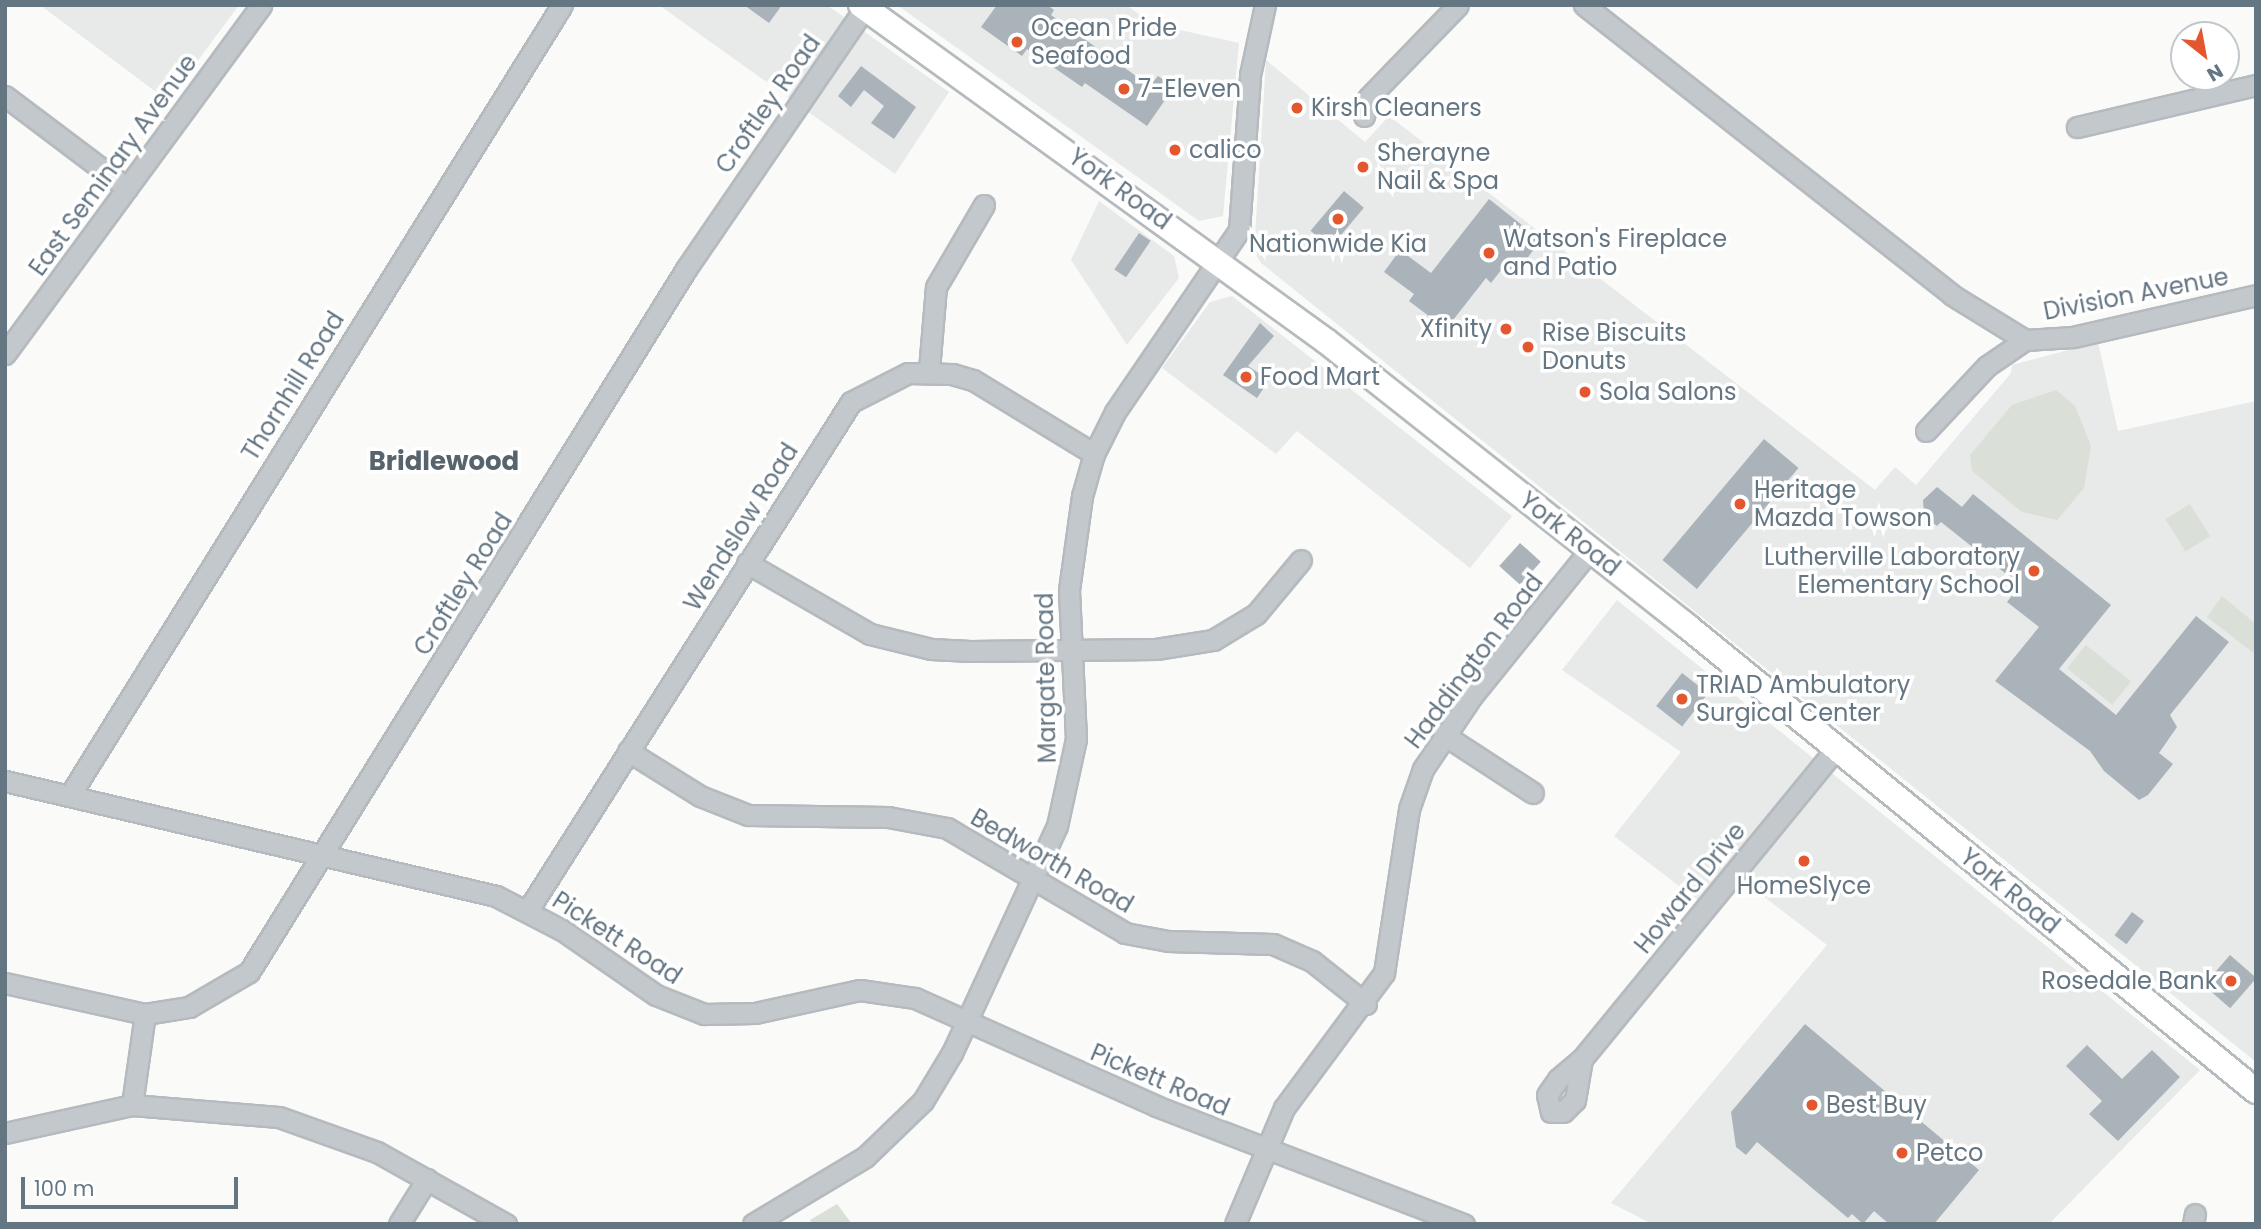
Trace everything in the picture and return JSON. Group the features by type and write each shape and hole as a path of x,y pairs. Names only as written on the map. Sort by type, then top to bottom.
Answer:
{"main road":[{"name":"York Road","path":"863,6 1218,260 1590,550 2256,1091"}],"street":[{"name":"East Seminary Avenue","path":"5,354 261,5"},
{"name":"Thornhill Road","path":"70,795 562,5"},
{"name":"Margate Road","path":"753,1224 845,1170 897,1131 934,1086 1034,880 1070,782 1076,739 1069,590 1074,537 1094,454 1141,369 1239,230 1250,75 1265,5"},
{"path":"1364,116 1368,98 1458,5"},
{"path":"1584,5 1952,295 2025,340 1987,366 1927,431"},
{"name":"Croftley Road","path":"5,983 145,1014 189,1007 248,972 325,854 686,269 863,6"},
{"path":"2077,127 2256,85"},
{"path":"5,96 127,188"},
{"path":"929,370 936,287 984,205"},
{"name":"Division Avenue","path":"2025,340 2073,337 2256,295"},
{"name":"Wendslow Road","path":"528,910 851,402 886,380 929,370 973,380 1094,454"},
{"name":"Haddington Road","path":"1235,1224 1263,1150 1294,1093 1366,1004 1390,958 1412,799 1444,735 1590,550"},
{"path":"747,563 837,619 900,643 970,651 1175,648 1213,640 1256,614 1301,560"},
{"path":"1444,735 1533,793"},
{"name":"Howard Drive","path":"1582,1059 1837,748"},
{"name":"Bedworth Road","path":"628,751 731,810 765,818 927,822 965,836 1102,921 1143,938 1251,941 1293,951 1366,1004"},
{"name":"Pickett Road","path":"5,781 457,883 528,910 656,995 696,1012 747,1014 860,990 915,998 1263,1150 1464,1224"},
{"path":"132,1105 145,1014"},
{"path":"5,1133 132,1105 279,1117 377,1152 506,1224"},
{"path":"399,1224 427,1179"}],"shaded area":[{"path":"40,5 239,5 168,101"},
{"path":"659,5 827,5 949,92 895,174"},
{"path":"897,5 1126,5 1153,24 1239,43 1223,216 1199,221"},
{"path":"1266,60 1365,142 1389,116 1875,490 1895,467 1916,485 2011,373 2012,365 2098,342 2118,431 2256,401 2256,1062 1261,263 1254,252"},
{"path":"1099,201 1174,256 1179,278 1127,345 1071,260"},
{"path":"1232,296 1512,516 1470,568 1297,431 1276,454 1162,368 1210,302"},
{"path":"2056,390 2075,406 2091,446 2084,488 2057,520 2022,512 1972,471 1970,455 2012,405"},
{"path":"2190,504 2210,536 2186,552 2165,519"},
{"path":"2222,596 2256,624 2256,655 2207,617"},
{"path":"1617,600 2200,1070 2049,1224 1652,1224 1611,1203 1827,945 1742,880 1714,913 1614,836 1681,752 1562,670"},
{"path":"2086,645 2131,682 2112,705 2067,668"},
{"path":"837,1204 852,1224 812,1224 810,1220"}],"building":[{"path":"744,5 782,5 769,23"},
{"path":"997,5 1047,5 1054,10 1051,15 1150,86 1158,76 1174,87 1147,126 1085,83 1082,87 1027,49 1022,56 981,27"},
{"path":"861,66 916,107 894,139 871,123 884,106 864,90 851,107 838,96"},
{"name":"Nationwide Kia","path":"1344,191 1364,208 1330,248 1311,231"},
{"name":"Watson's Fireplace and Patio","path":"1489,199 1541,240 1516,273 1505,265 1491,283 1486,278 1446,329 1409,301 1414,294 1384,272 1400,250 1431,273"},
{"path":"1139,233 1151,241 1126,277 1114,269"},
{"path":"1260,323 1274,336 1248,366 1269,380 1257,398 1223,375"},
{"name":"Heritage Mazda Towson","path":"1764,439 1798,468 1697,589 1662,560"},
{"name":"Lutherville Laboratory Elementary School","path":"1937,487 1962,507 1973,494 2111,605 2059,669 2116,715 2196,616 2229,642 2170,715 2177,727 2159,753 2173,764 2148,795 2139,800 2104,771 2090,751 1995,681 2039,627 2007,602 2020,585 1941,522 1937,526 1924,516 1923,500"},
{"path":"1520,543 1541,562 1520,585 1499,566"},
{"name":"TRIAD Ambulatory Surgical Center","path":"1682,673 1708,693 1682,726 1656,706"},
{"path":"2132,912 2144,921 2127,944 2115,935"},
{"name":"Rosedale Bank","path":"2230,955 2256,978 2230,1008 2204,985"},
{"path":"1805,1024 1979,1170 1934,1224 1889,1224 1874,1211 1863,1224 1852,1214 1848,1218 1757,1142 1746,1155 1736,1147 1731,1112"},
{"path":"2087,1045 2122,1079 2152,1050 2180,1077 2118,1141 2089,1114 2102,1101 2066,1066"}],"place":[{"name":"Ocean Pride Seafood","path":"1017,42"},
{"name":"7-Eleven","path":"1124,89"},
{"name":"Kirsh Cleaners","path":"1297,108"},
{"name":"calico","path":"1175,150"},
{"name":"Sherayne Nail & Spa","path":"1363,167"},
{"name":"Nationwide Kia","path":"1338,219"},
{"name":"Watson's Fireplace and Patio","path":"1489,253"},
{"name":"Xfinity","path":"1506,329"},
{"name":"Rise Biscuits Donuts","path":"1528,347"},
{"name":"Food Mart","path":"1246,377"},
{"name":"Sola Salons","path":"1585,392"},
{"name":"Heritage Mazda Towson","path":"1740,504"},
{"name":"Lutherville Laboratory Elementary School","path":"2034,571"},
{"name":"TRIAD Ambulatory Surgical Center","path":"1682,699"},
{"name":"HomeSlyce","path":"1804,861"},
{"name":"Rosedale Bank","path":"2231,981"},
{"name":"Best Buy","path":"1812,1105"},
{"name":"Petco","path":"1902,1153"}],"district":[{"name":"Bridlewood","path":"444,462"}]}
